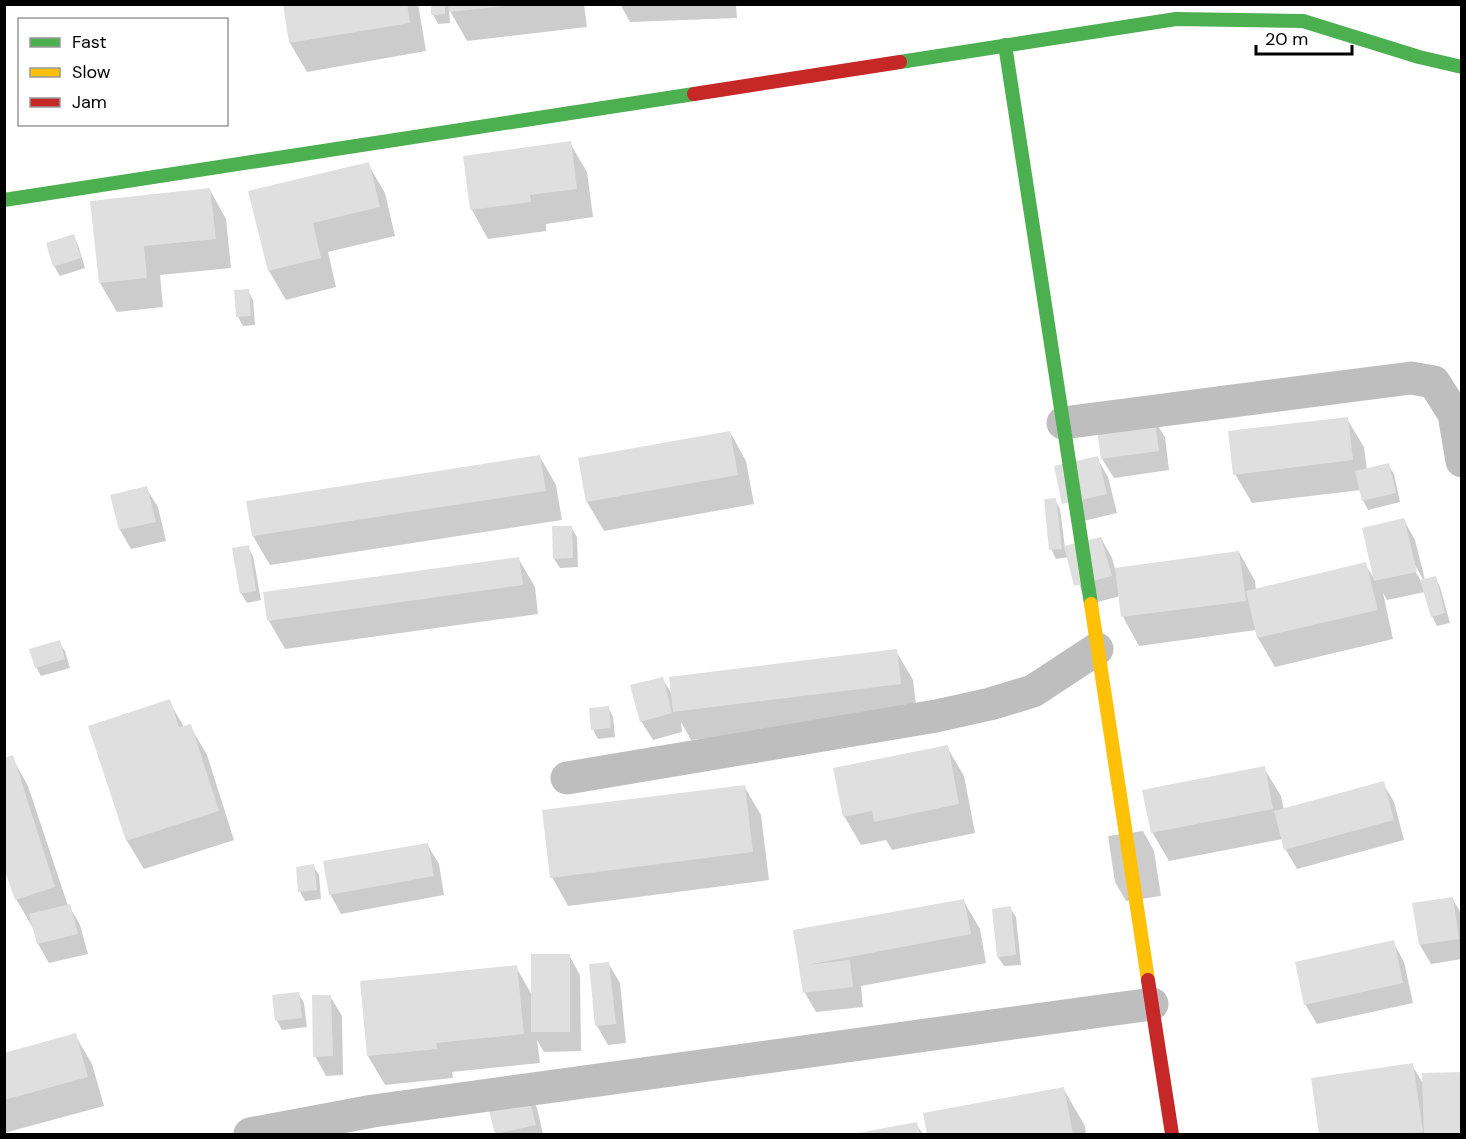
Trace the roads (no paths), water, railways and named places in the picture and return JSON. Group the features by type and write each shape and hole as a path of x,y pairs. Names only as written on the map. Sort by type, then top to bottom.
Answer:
{"street":[{"path":"4,200 1176,19 1303,21 1419,57 1461,67"},
{"path":"1005,45 1172,1134"},
{"path":"1063,423 1411,378 1434,382 1454,414 1461,461"},
{"path":"567,778 990,705 1033,691 1097,649"},
{"path":"250,1134 305,1129 373,1112 1152,1004"}]}
